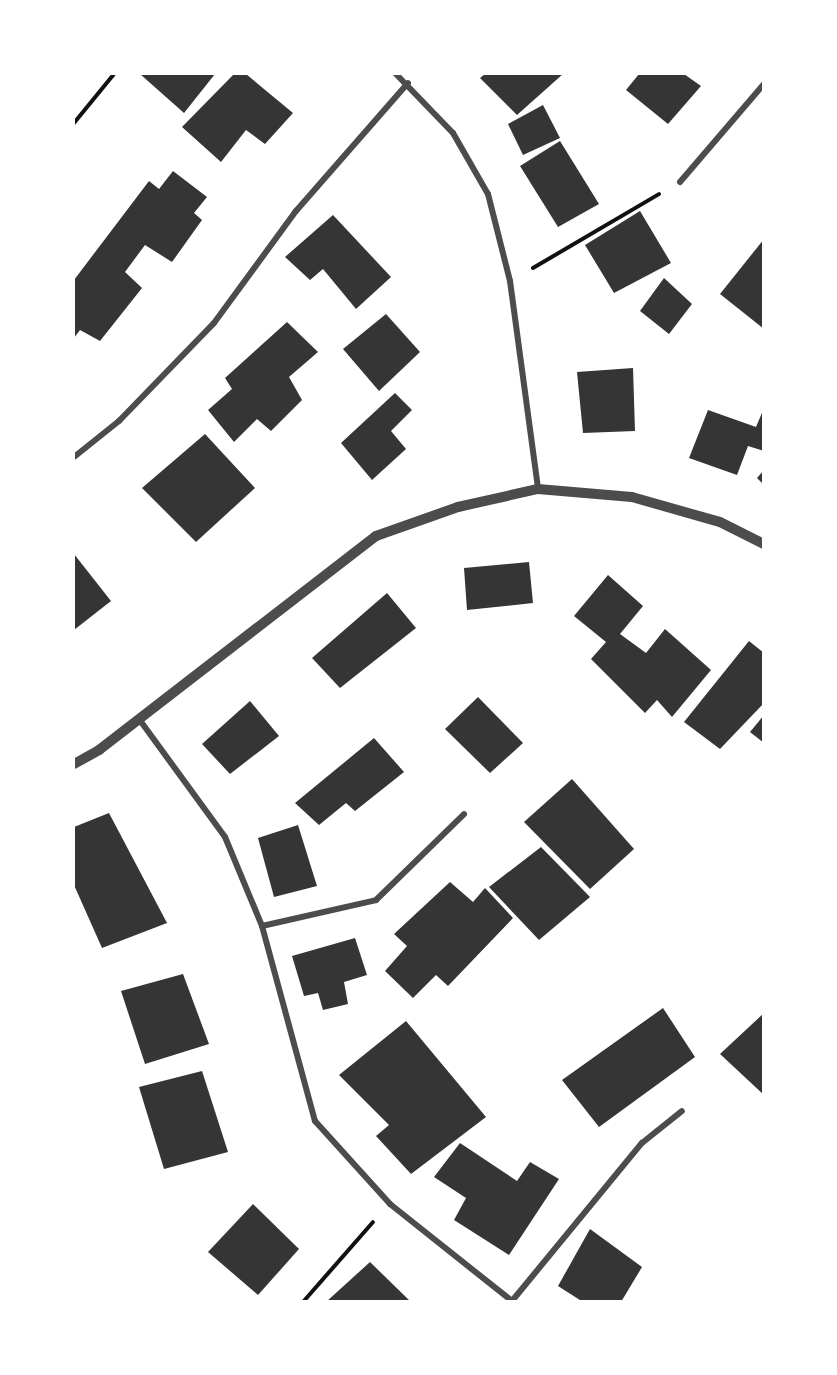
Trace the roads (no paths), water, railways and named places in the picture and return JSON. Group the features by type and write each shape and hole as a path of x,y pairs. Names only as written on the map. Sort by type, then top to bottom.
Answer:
{"street":[{"path":"396,74 408,83 453,133 488,194 510,281 538,489"},
{"path":"74,457 119,422 214,323 296,211 408,83"},
{"path":"680,182 764,84"},
{"path":"74,764 99,750 376,536 458,507 538,489 632,497 720,522 764,544"},
{"path":"139,719 225,837 262,926 315,1121 390,1204 512,1301 642,1143 682,1111"},
{"path":"262,926 376,900 464,814"}]}
